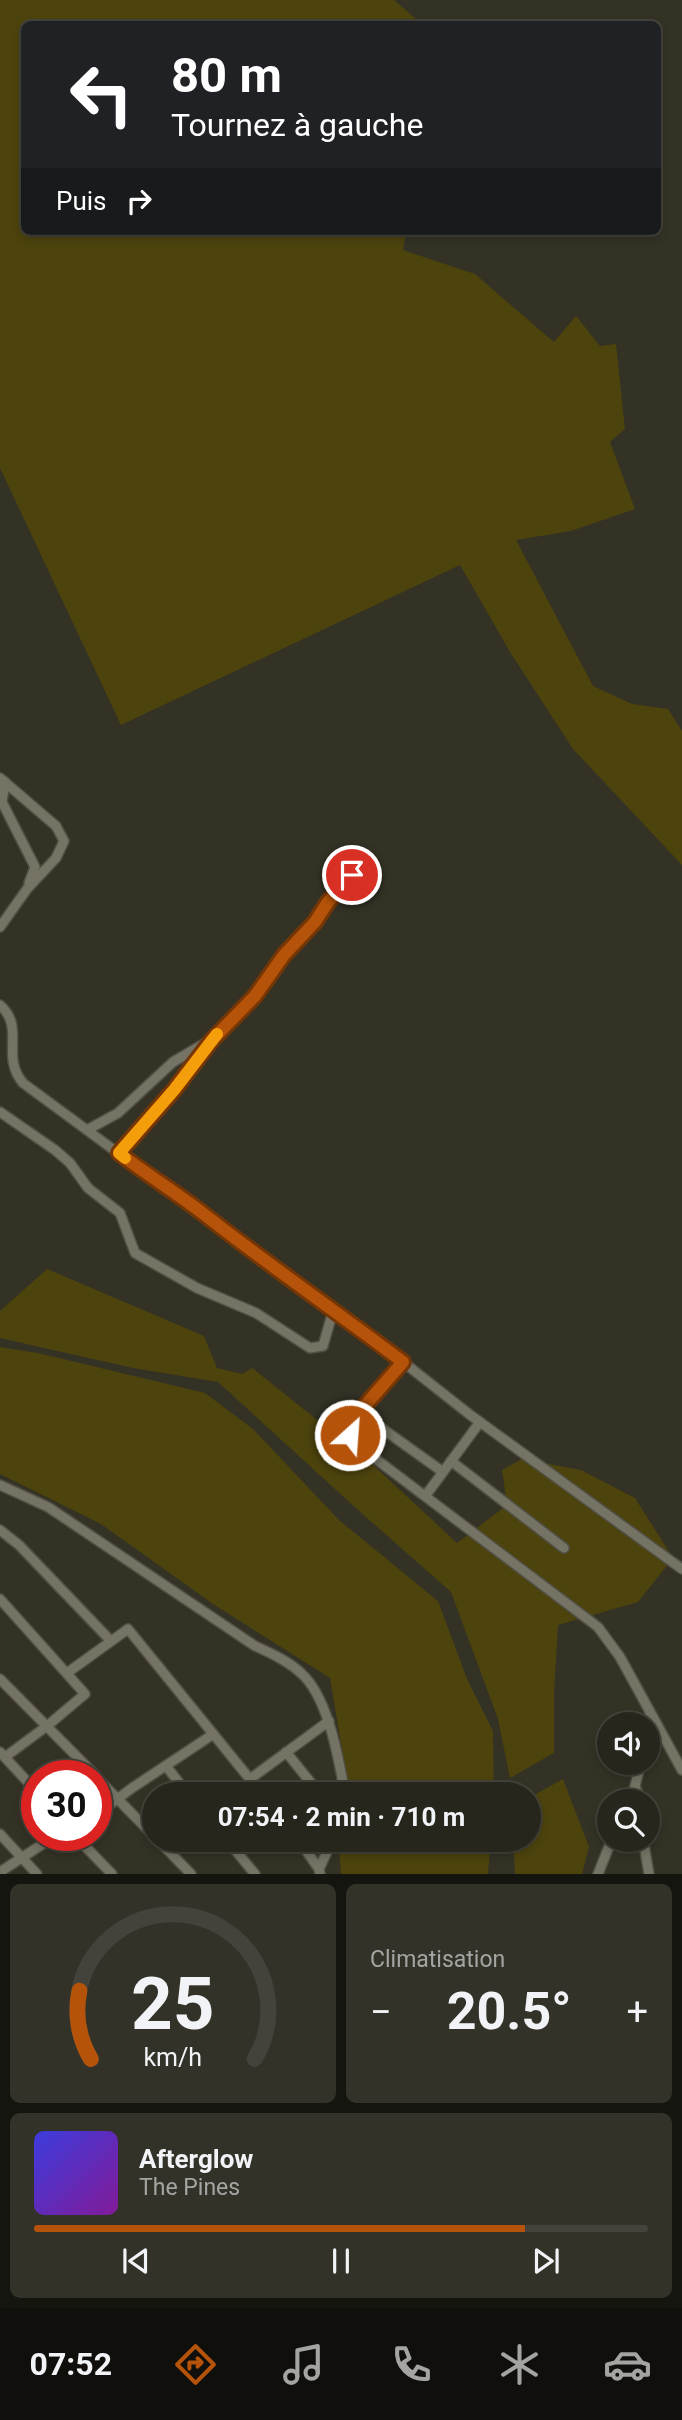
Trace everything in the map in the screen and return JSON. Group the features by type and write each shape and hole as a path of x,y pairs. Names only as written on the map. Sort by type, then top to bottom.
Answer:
{"street":[{"path":"2,780 2,802 35,867 27,889"},
{"path":"0,927 27,889 56,858 63,846 64,837 56,826 2,780"},
{"path":"119,1153 174,1090 212,1040 255,996 284,955 315,922 328,902 352,875"},
{"path":"0,1006 12,1024 12,1065 23,1083 255,1254 299,1283 333,1311 346,1317 481,1422 682,1569"},
{"path":"87,1130 118,1113 173,1062 212,1040"},
{"path":"2,1068 12,1065"},
{"path":"0,1112 55,1150 70,1163 88,1188 120,1213 135,1252 147,1260 213,1295 256,1313 310,1348 323,1346 333,1311"},
{"path":"403,1362 359,1412 349,1431 352,1440 598,1627 620,1657 648,1712"},
{"path":"359,1412 443,1472"},
{"path":"426,1495 481,1422"},
{"path":"451,1461 565,1548"},
{"path":"0,1485 48,1507 255,1646 279,1657 307,1680 329,1721 342,1782"},
{"path":"0,1530 19,1545 110,1640"},
{"path":"0,1599 85,1694 47,1726 2,1754 21,1775"},
{"path":"67,1673 128,1629 252,1782"},
{"path":"0,1679 80,1760"},
{"path":"250,1779 329,1721"},
{"path":"660,1732 682,1770"},
{"path":"112,1805 132,1788 212,1735"},
{"path":"286,1752 310,1782"},
{"path":"166,1766 179,1782"},
{"path":"635,1787 638,1775"},
{"path":"112,1793 142,1824"},
{"path":"0,1834 37,1874"},
{"path":"0,1872 32,1851"},
{"path":"90,1851 112,1874"},
{"path":"170,1852 191,1874"},
{"path":"237,1852 255,1874"},
{"path":"307,1852 320,1872"},
{"path":"320,1872 328,1852"},
{"path":"598,1874 607,1852"},
{"path":"645,1852 649,1874"}],"shaded area":[{"path":"0,0 394,0 418,21 21,21 21,235 405,235 403,250 475,274 554,342 576,316 600,346 616,344 625,429 610,442 635,509 571,531 516,540 593,686 632,704 668,709 682,731 682,865 573,749 510,652 460,565 121,725 0,468"},
{"path":"47,1269 204,1336 217,1368 242,1374 252,1368 371,1463 457,1543 507,1505 502,1470 522,1459 581,1470 635,1498 673,1558 638,1602 558,1625 554,1753 510,1778 498,1719 451,1592 218,1382 133,1368 0,1338 0,1311"},
{"path":"0,1347 38,1353 205,1393 253,1429 339,1520 438,1601 467,1679 493,1731 494,1782 345,1782 346,1773 330,1678 213,1604 101,1524 0,1474"},
{"path":"563,1779 589,1847 582,1874 515,1874 514,1852 541,1852 541,1791"},
{"path":"339,1852 490,1852 488,1874 341,1874"}],"slow traffic":[{"path":"125,1158 119,1153 174,1090 217,1034"}],"route":[{"path":"350,1435 355,1417 403,1362 346,1317 333,1311 299,1283 255,1254 119,1153 174,1090 212,1040 255,996 284,955 315,922 328,902 352,875"}]}
